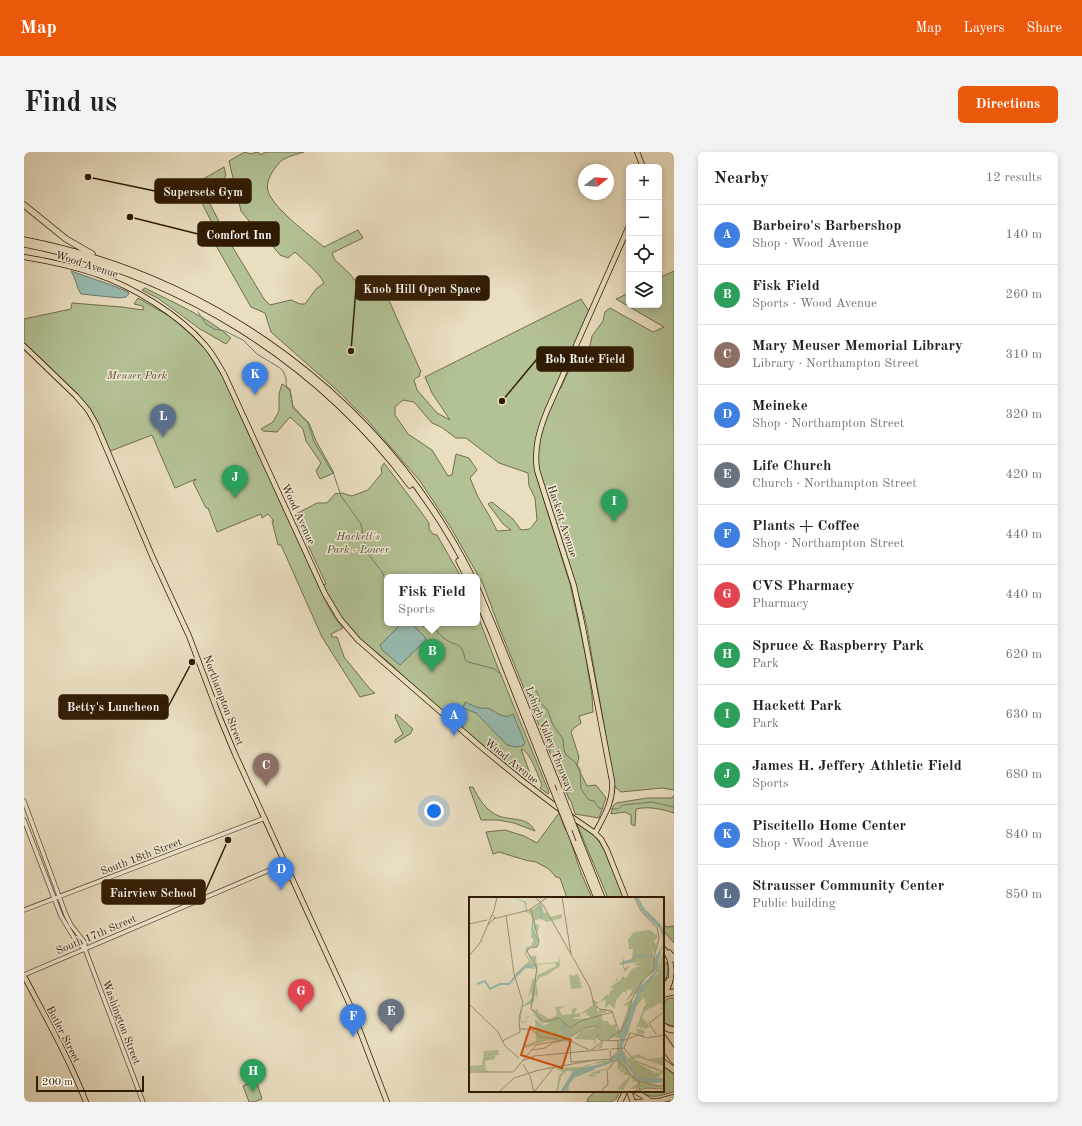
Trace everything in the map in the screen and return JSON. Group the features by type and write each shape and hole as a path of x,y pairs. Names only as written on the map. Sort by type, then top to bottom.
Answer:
{"highway":[{"path":"24,205 66,238 103,260"},
{"path":"24,240 64,248 103,260 159,281 215,309 279,350 327,389 369,430 407,475 440,522 470,574"},
{"path":"24,244 64,253 102,264 170,290 228,321 261,342 293,366 338,404 366,432 417,494 449,544 465,574"},
{"name":"Lehigh Valley Thruway","path":"480,595 602,897"},
{"name":"Lehigh Valley Thruway","path":"480,605 597,897"},
{"path":"665,950 674,959"},
{"path":"664,993 674,994"},
{"path":"664,1027 674,1030"},
{"path":"664,1038 674,1053"},
{"path":"664,1047 674,1061"},
{"path":"664,1063 674,1070"}],"main road":[{"path":"637,152 642,164"},
{"name":"Hackett Avenue","path":"595,833 610,801 612,781 584,631 574,586 537,470 536,454 538,438 547,411 626,233"},
{"name":"Wood Avenue","path":"24,257 85,271 122,285 163,309 184,324 200,339 214,357 224,374 325,594 335,612 346,627 358,640 495,759 557,808 595,833 604,845 626,897"},
{"name":"Northampton Street","path":"24,346 76,396 88,410 96,424 153,558 188,634 235,754 352,1010 387,1102"},
{"path":"664,993 672,980 674,973 673,961 665,950"},
{"name":"Butler Street","path":"24,976 61,1046 86,1102"},
{"path":"620,1102 625,1092"},
{"path":"629,1092 633,1102"},
{"path":"635,1092 637,1102 674,1097"},
{"path":"636,1092 646,1099 652,1101"}],"street":[{"name":"Washington Street","path":"24,801 71,925 85,943 85,949 143,1102"},
{"name":"South 18th Street","path":"24,910 265,818"},
{"path":"24,820 61,916 68,930 76,941 85,949"},
{"name":"South 17th Street","path":"24,976 286,863"}],"green space":[{"path":"245,152 250,154 258,152 260,155 266,152 304,152 284,159 274,169 269,178 267,187 271,198 292,221 324,247 358,230 363,238 332,253 335,260 350,274 362,289 383,287 421,372 419,374 420,376 414,380 417,390 437,413 450,420 432,393 425,377 581,299 590,313 558,387 561,388 576,354 587,360 592,336 603,321 605,312 610,308 653,332 664,327 631,308 662,308 662,277 674,271 674,790 662,788 621,792 615,787 583,612 537,470 535,472 570,584 585,653 592,696 593,712 579,716 581,723 571,732 579,757 577,766 587,786 596,785 606,798 599,818 575,814 501,632 480,579 480,574 477,574 451,528 420,481 369,422 340,393 271,332 265,313 251,307 206,228 205,224 212,223 193,185 224,167 226,176 210,191 207,198 229,241 264,299 270,305 291,300 300,304 305,304 316,289 324,283 322,279 295,252 288,258 280,255 271,244 260,235 241,211 229,161","holes":["403,400 414,402 432,423 441,427 456,438 466,438 499,463 528,473 529,486 535,498 537,520 530,529 521,530 513,519 492,502 488,504 503,524 511,530 497,531 478,497 470,478 477,470 469,458 456,454 452,475 448,476 432,450 408,434 395,415 395,407"]},
{"path":"145,288 200,316 231,338 226,344 200,329 159,299 142,290"},
{"path":"626,294 626,305 616,299"},
{"name":"Meuser Park","path":"138,298 171,317 194,337 208,352 219,369 325,600 335,618 343,628 331,634 332,637 337,637 344,657 375,693 360,697 322,637 281,545 278,545 272,521 274,521 268,514 262,518 261,514 217,532 208,508 206,508 193,482 196,479 175,488 152,435 108,452 99,430 83,404 24,346 24,319 71,309 72,303 143,310 143,306 134,304"},
{"path":"282,384 290,389 293,408 309,423 316,441 334,473 320,479 316,471 321,463 306,441 303,429 290,417 277,432 263,431 261,429 273,422 279,411 279,394"},
{"name":"Hackett's Park - Lower","path":"384,463 416,505 429,523 429,529 433,534 437,535 459,574 384,574 384,626 480,626 480,622 549,792 548,794 540,788 542,785 528,754 521,749 535,787 450,718 354,633 333,604 323,585 326,584 294,515 317,503 327,503 335,494 342,493 352,496 368,490 382,473 381,468"},
{"path":"396,714 413,729 410,734 395,743 395,740 403,734 395,717"},
{"path":"469,787 473,787 483,804 494,814 524,821 532,826 535,831 514,823 498,820 481,820"},
{"path":"674,795 674,813 655,808 636,809 635,826 631,824 631,815 625,812 611,814 613,806 616,803 647,798 672,798"},
{"path":"559,813 565,829 567,830 581,873 592,897 567,897 560,878 556,877 549,869 536,862 499,852 493,854 486,832 505,830 524,836 537,843"},
{"path":"576,822 595,836 603,847 624,897 608,897"},
{"path":"664,926 667,927 674,926 674,943 664,931"},
{"path":"667,962 668,973 664,982 664,966"},
{"path":"669,998 674,998 674,1026 664,1023 664,1001"},
{"path":"664,1067 674,1074 674,1092 654,1096 642,1093 664,1092"},
{"path":"256,1080 262,1099 249,1102 243,1086"},
{"path":"595,1092 620,1092 617,1098 611,1102 587,1102 588,1098"}],"water":[{"path":"71,271 114,286 128,292 129,294 126,297 120,298 81,294"},
{"path":"399,626 414,626 426,640 400,665 382,650 380,645"},
{"path":"465,702 478,708 490,709 504,716 510,716 513,714 525,743 523,746 516,747 507,745 476,713 463,708"}],"waterway":[{"path":"198,312 206,324 214,329 225,331 243,340 257,354 283,371 286,378 287,388 290,391 293,406 308,423 314,442 334,475 341,496 361,524 366,551 384,577"},
{"path":"422,626 432,626"},
{"path":"432,626 442,637 460,647 464,654 465,660 495,669 502,676"},
{"path":"531,686 537,691 540,703 547,709 553,725 563,739 566,755 575,762 580,769 581,789 589,800 594,801 599,808 603,809"},
{"path":"611,809 618,809 623,805 652,802 674,807"}],"place":[{"name":"Supersets Gym","path":"88,177"},
{"name":"Comfort Inn","path":"130,217"},
{"name":"Knob Hill Open Space","path":"351,351"},
{"name":"Piscitello Home Center","path":"255,395"},
{"name":"Bob Rute Field","path":"502,401"},
{"name":"Strausser Community Center","path":"163,437"},
{"name":"James H. Jeffery Athletic Field","path":"235,498"},
{"name":"Hackett Park","path":"614,522"},
{"name":"Betty's Luncheon","path":"192,662"},
{"name":"Fisk Field","path":"432,672"},
{"name":"Barbeiro's Barbershop","path":"454,736"},
{"name":"Mary Meuser Memorial Library","path":"266,786"},
{"name":"Fairview School","path":"228,840"},
{"name":"Meineke","path":"281,890"},
{"name":"CVS Pharmacy","path":"301,1012"},
{"name":"Life Church","path":"391,1032"},
{"name":"Plants + Coffee","path":"353,1037"},
{"name":"Spruce & Raspberry Park","path":"253,1092"}]}
